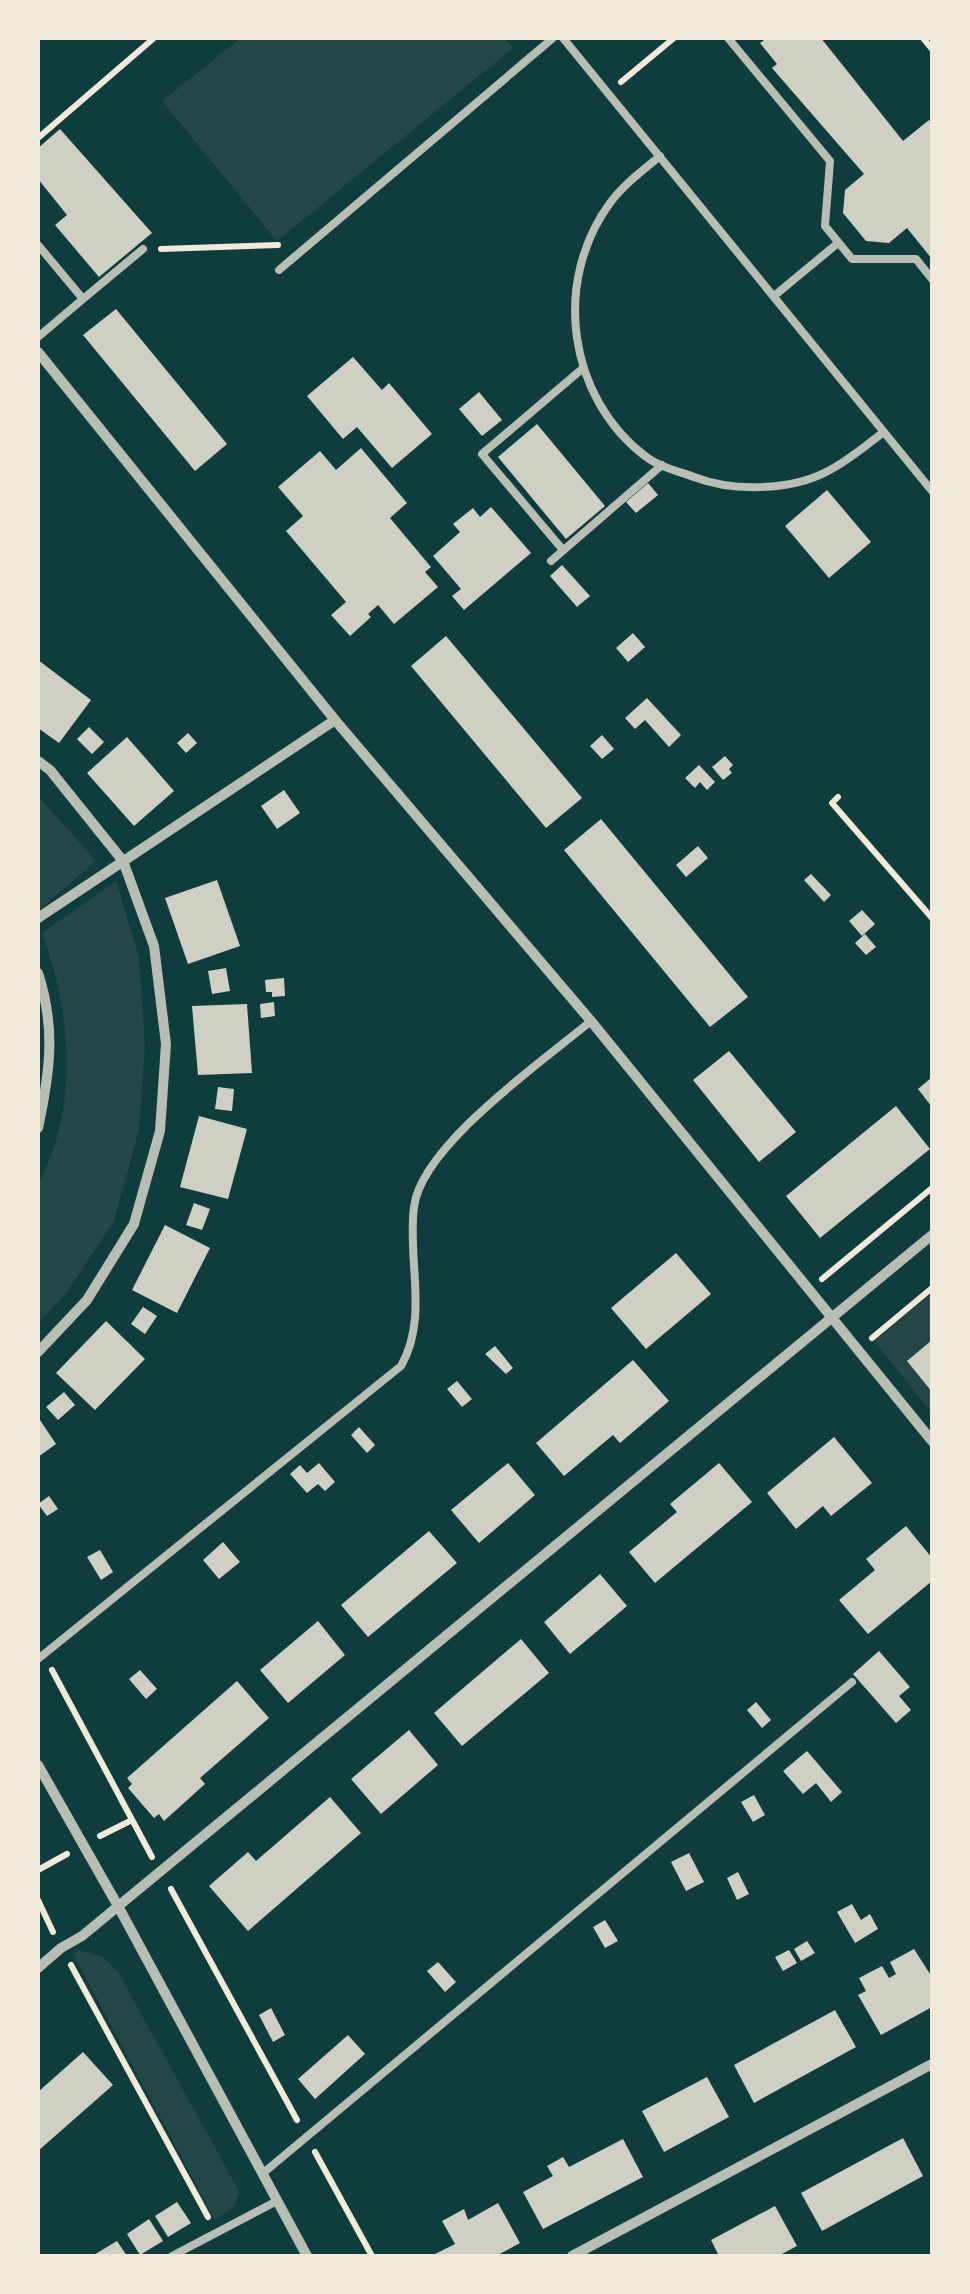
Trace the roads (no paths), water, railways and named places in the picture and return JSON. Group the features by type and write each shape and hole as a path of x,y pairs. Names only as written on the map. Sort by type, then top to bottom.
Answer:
{"street":[{"path":"38,352 335,720 591,1020 932,1441"},
{"path":"38,918 335,720"},
{"path":"38,760 123,861 154,946 166,1044 160,1131 134,1224 88,1300 38,1352"},
{"path":"38,973 46,998 50,1070 38,1128"},
{"path":"38,1968 60,1948 82,1936 932,1235"},
{"path":"38,1764 307,2256"},
{"path":"572,2256 932,2064"}],"lane":[{"path":"279,270 553,38"},
{"path":"563,38 932,491"},
{"path":"728,38 830,161 825,226 852,259 916,259 932,280"},
{"path":"660,156 610,202 583,254 574,311 582,370 610,419 638,450 662,465 736,488 768,488 826,473 884,432"},
{"path":"774,296 838,242"},
{"path":"38,245 83,299"},
{"path":"38,337 144,250"},
{"path":"563,550 482,454 582,370"},
{"path":"550,561 662,465"},
{"path":"40,1656 400,1366 410,1351 414,1332 412,1231 420,1182 448,1142 591,1020"},
{"path":"262,2174 852,1682"},
{"path":"172,2256 276,2201"}]}
